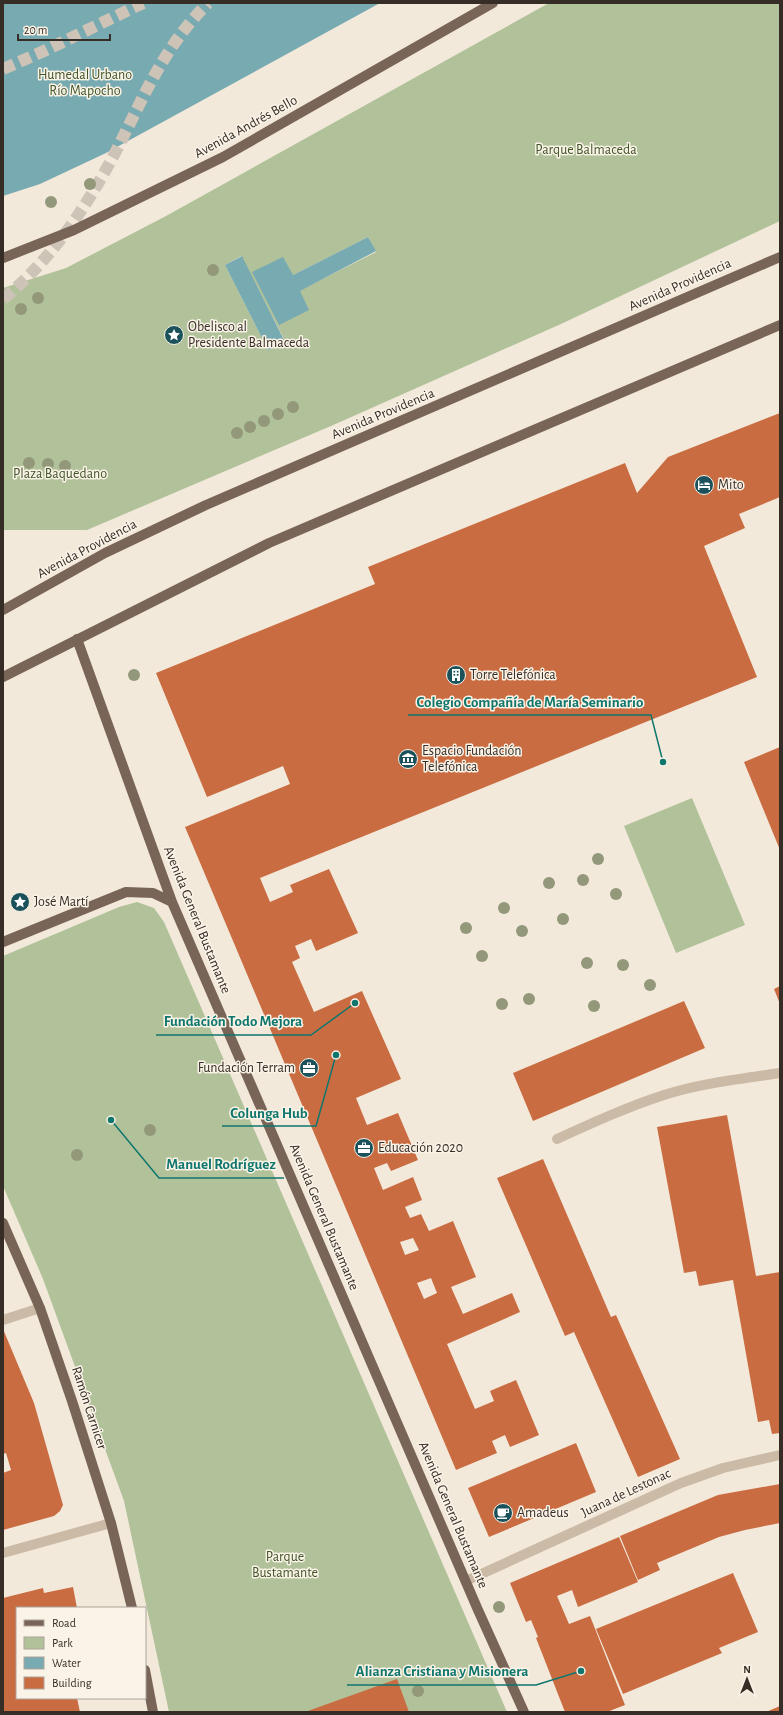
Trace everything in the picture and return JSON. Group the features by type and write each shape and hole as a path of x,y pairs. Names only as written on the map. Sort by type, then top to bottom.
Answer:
{"main road":[{"name":"Avenida Andrés Bello","path":"3,258 74,230 223,157 493,3"},
{"name":"Avenida Providencia","path":"3,610 105,553 206,505 780,257"},
{"path":"3,677 269,543 780,325"},
{"name":"Avenida General Bustamante","path":"77,639 172,902 524,1712"},
{"path":"3,942 126,892 153,893 172,902"},
{"name":"Ramón Carnicer","path":"3,1223 40,1308 111,1523 132,1607"},
{"path":"146,1675 153,1712"}],"street":[{"path":"557,1139 597,1120 664,1095 693,1088 780,1073"},
{"path":"3,1320 40,1308"},
{"name":"Juana de Lestonac","path":"466,1581 681,1483 723,1468 780,1454"},
{"path":"3,1553 111,1523"}],"green space":[{"name":"Parque Balmaceda","path":"549,3 780,3 780,221 561,324 331,426 87,530 3,530 3,288 66,268 166,216","holes":["368,237 376,252 299,291 293,275","241,256 285,341 268,350 225,265"]},
{"path":"692,798 745,925 676,953 624,826"},
{"name":"Parque Bustamante","path":"137,902 154,908 164,922 507,1712 169,1712 124,1501 43,1279 3,1186 3,956 119,907"}],"water":[{"name":"Humedal Urbano Río Mapocho","path":"3,3 380,3 106,153 40,184 3,196"},
{"path":"368,237 376,251 300,291 309,310 279,325 252,272 283,257 293,275"},
{"path":"242,256 285,342 268,350 225,265"}],"building":[{"name":"Torre Telefónica","path":"780,413 780,497 739,514 745,528 704,546 757,677 260,878 270,902 293,892 290,885 329,869 358,933 316,951 311,939 295,946 300,958 292,962 314,1012 362,991 401,1079 356,1098 367,1125 398,1113 418,1160 391,1171 387,1163 374,1168 383,1190 413,1177 422,1200 405,1207 410,1218 421,1214 429,1231 453,1221 476,1277 451,1287 463,1314 512,1293 520,1312 447,1344 475,1409 494,1401 490,1391 516,1380 539,1435 510,1447 505,1435 492,1441 497,1453 456,1470 185,827 290,784 283,766 207,797 156,673 375,584 368,567 625,463 637,493 668,457","holes":["413,1238 419,1250 405,1255 400,1242","431,1278 437,1293 424,1299 417,1283"]},
{"path":"780,747 780,850 744,762"},
{"path":"780,986 780,1004 774,989"},
{"path":"684,1001 705,1048 533,1121 513,1073"},
{"path":"727,1115 756,1276 780,1272 780,1433 772,1434 769,1420 758,1422 733,1280 699,1286 696,1271 684,1273 657,1127"},
{"path":"543,1159 611,1317 616,1315 680,1459 638,1477 574,1332 565,1336 497,1178"},
{"path":"3,1329 34,1403 63,1505 60,1511 54,1516 3,1530 3,1473 11,1470 6,1453 3,1454"},
{"path":"576,1443 596,1492 489,1537 468,1488"},
{"path":"780,1484 780,1523 719,1537 657,1563 660,1570 638,1580 620,1536 718,1495"},
{"path":"619,1537 638,1582 578,1607 572,1590 557,1596 569,1624 590,1616 625,1705 607,1712 565,1712 536,1638 538,1637 531,1620 526,1622 510,1583"},
{"path":"733,1573 758,1632 719,1648 722,1653 623,1694 596,1629"},
{"path":"73,1587 77,1607 16,1607 16,1699 77,1699 80,1712 3,1712 3,1598 43,1588 44,1593"},
{"path":"397,1679 409,1712 305,1712"},
{"path":"780,1706 780,1712 766,1712"}],"tunnel":[{"path":"3,69 44,51 143,3"},
{"path":"3,299 37,268 66,233 103,175 144,94 166,57 178,38 208,3"}],"place":[{"name":"Obelisco al Presidente Balmaceda","path":"174,335"},
{"name":"Mito","path":"704,485"},
{"name":"Torre Telefónica","path":"456,675"},
{"name":"Espacio Fundación Telefónica","path":"408,759"},
{"name":"Colegio Compañía de María Seminario","path":"663,762"},
{"name":"José Martí","path":"20,902"},
{"name":"Fundación Todo Mejora","path":"355,1003"},
{"name":"Colunga Hub","path":"336,1055"},
{"name":"Fundación Terram","path":"309,1068"},
{"name":"Manuel Rodríguez","path":"111,1120"},
{"name":"Educación 2020","path":"364,1148"},
{"name":"Amadeus","path":"503,1513"},
{"name":"Alianza Cristiana y Misionera","path":"581,1671"}],"park label":[{"name":"Plaza Baquedano","path":"60,474"}]}
